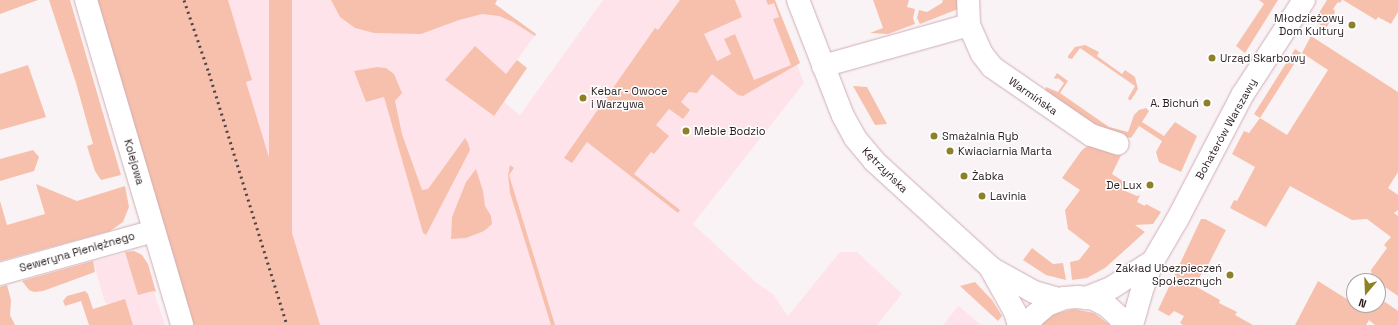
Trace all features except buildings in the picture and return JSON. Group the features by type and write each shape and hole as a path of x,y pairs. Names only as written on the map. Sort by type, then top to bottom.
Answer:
{"street":[{"name":"Kolejowa","path":"86,0 182,325"},
{"name":"Kętrzyńska","path":"798,0 843,116 854,138 874,161 991,268 1034,292 1059,299"},
{"name":"Warmińska","path":"968,0 969,25 982,54 997,71 1091,135 1118,144"},
{"name":"Bohaterów Warszawy","path":"1132,325 1143,287 1153,261 1177,220 1243,94 1304,0"},
{"path":"823,66 969,25"},
{"name":"Seweryna Pieniężnego","path":"0,274 154,231"},
{"name":"Bohaterów Warszawy","path":"1086,298 1111,288 1153,261"},
{"name":"Kętrzyńska","path":"991,268 1015,312 1019,325"},
{"path":"1028,325 1041,309 1059,299 1070,297 1086,298 1107,306 1114,312 1124,325"}],"shaded area":[{"path":"0,0 38,0 0,14"},
{"path":"49,0 70,0 121,175 101,180 95,171 87,146 93,144 76,83"},
{"path":"97,0 228,0 252,80 246,82 320,325 193,325"},
{"path":"101,0 489,0 536,34 493,93 520,115 603,0 773,0 804,83 693,224 758,284 773,294 788,316 840,252 857,252 902,294 877,325 194,325"},
{"path":"269,0 292,0 292,325 269,325"},
{"path":"331,0 497,0 495,4 536,34 535,36 513,22 499,16 482,14 459,20 421,34 374,33 355,28 340,17"},
{"path":"680,0 735,0 742,17 704,34 717,61 731,54 724,39 735,34 754,80 791,65 773,19 779,17 774,3 768,5 766,0 775,0 800,63 743,96 738,95 712,74 697,93 689,92 681,102 690,110 683,119 669,109 656,125 669,136 654,154 651,152 634,174 680,210 678,213 587,142 572,163 564,158 655,28 658,30"},
{"path":"873,0 909,0 907,7 915,9 913,18 915,24 888,34 870,33 883,28"},
{"path":"943,0 959,0 958,9 920,24 917,18 919,10 927,12 942,3"},
{"path":"1259,0 1278,0 1245,53 1236,46 1264,4"},
{"path":"1327,0 1342,0 1340,3 1338,2 1333,9 1335,11 1334,15 1326,28 1314,21"},
{"path":"1343,0 1398,0 1398,12 1391,24 1378,17 1376,20"},
{"path":"1311,36 1398,92 1398,172 1388,188 1398,195 1398,210 1394,213 1398,216 1398,296 1386,288 1386,273 1371,273 1371,270 1387,248 1384,245 1391,237 1367,219 1352,220 1290,186 1266,227 1230,208 1234,200 1237,201 1255,167 1232,154 1244,131 1249,133 1260,118 1287,135 1328,70 1302,53"},
{"path":"1085,45 1099,52 1097,56 1122,74 1125,70 1135,77 1138,89 1131,100 1128,98 1135,86 1080,48 1072,59 1068,58 1075,47"},
{"path":"475,46 506,74 517,60 527,68 494,116 445,80"},
{"path":"1295,49 1301,53 1260,118 1254,114"},
{"path":"28,65 46,117 0,130 0,74"},
{"path":"377,67 386,68 394,74 402,93 395,101 402,134 422,190 428,189 465,138 468,143 470,150 426,235 423,233 384,97 366,102 354,71"},
{"path":"1057,73 1068,81 1060,93 1109,127 1128,132 1134,115 1139,110 1146,108 1149,111 1142,122 1164,136 1175,122 1197,136 1181,172 1159,162 1156,152 1162,141 1139,126 1131,138 1102,131 1045,93 1046,87 1058,92 1064,83 1058,78 1054,78"},
{"path":"853,86 867,87 887,124 875,125"},
{"path":"1089,145 1122,153 1112,174 1126,183 1123,190 1137,196 1140,195 1137,202 1145,206 1146,204 1161,212 1153,224 1135,225 1145,232 1105,268 1087,278 1072,280 1070,262 1079,260 1090,246 1068,229 1065,210 1080,190 1062,178 1082,150"},
{"path":"33,150 39,157 34,171 0,181 0,159"},
{"path":"510,165 514,168 509,175 555,325 551,325 510,193 508,175"},
{"path":"476,169 483,191 485,206 491,216 492,224 484,231 466,238 451,239 452,217 466,182"},
{"path":"36,184 77,201 125,186 129,207 123,222 110,231 0,261 0,201 7,225 45,214"},
{"path":"1201,219 1205,219 1226,230 1206,269 1204,269 1195,286 1220,300 1219,303 1237,312 1235,315 1253,325 1183,325 1180,323 1184,316 1174,311 1169,316 1158,310"},
{"path":"1032,248 1053,264 1063,263 1066,280 1046,275 1023,260"},
{"path":"134,251 154,292 165,325 114,325 107,303 105,303 93,261"},
{"path":"134,251 142,255 148,264 156,292 153,291 138,295 125,252"},
{"path":"93,261 95,272 43,291 34,292 29,290 22,281"},
{"path":"1318,281 1346,298 1346,313 1386,313 1386,303 1398,311 1398,325 1375,325 1369,320 1366,325 1295,325"},
{"path":"975,282 992,300 1002,316 998,321 960,286"},
{"path":"7,285 11,300 10,315 15,325 0,325 0,287"},
{"path":"85,291 88,294 93,309 125,299 133,325 89,325 81,301 65,306 63,301 67,296"},
{"path":"958,306 960,307 981,325 943,325"},
{"path":"1074,309 1094,313 1110,325 1041,325 1054,314"}],"railway":[{"path":"184,0 209,73 287,325"}],"place":[{"name":"Młodzieżowy Dom Kultury","path":"1352,25"},
{"name":"Urząd Skarbowy","path":"1212,58"},
{"name":"Kebar - Owoce i Warzywa","path":"583,98"},
{"name":"A. Bichuń","path":"1207,103"},
{"name":"Meble Bodzio","path":"686,131"},
{"name":"Smażalnia Ryb","path":"934,136"},
{"name":"Kwiaciarnia Marta","path":"950,151"},
{"name":"Żabka","path":"964,176"},
{"name":"De Lux","path":"1150,185"},
{"name":"Lavinia","path":"982,196"},
{"name":"Zakład Ubezpieczeń Społecznych","path":"1230,275"}]}
